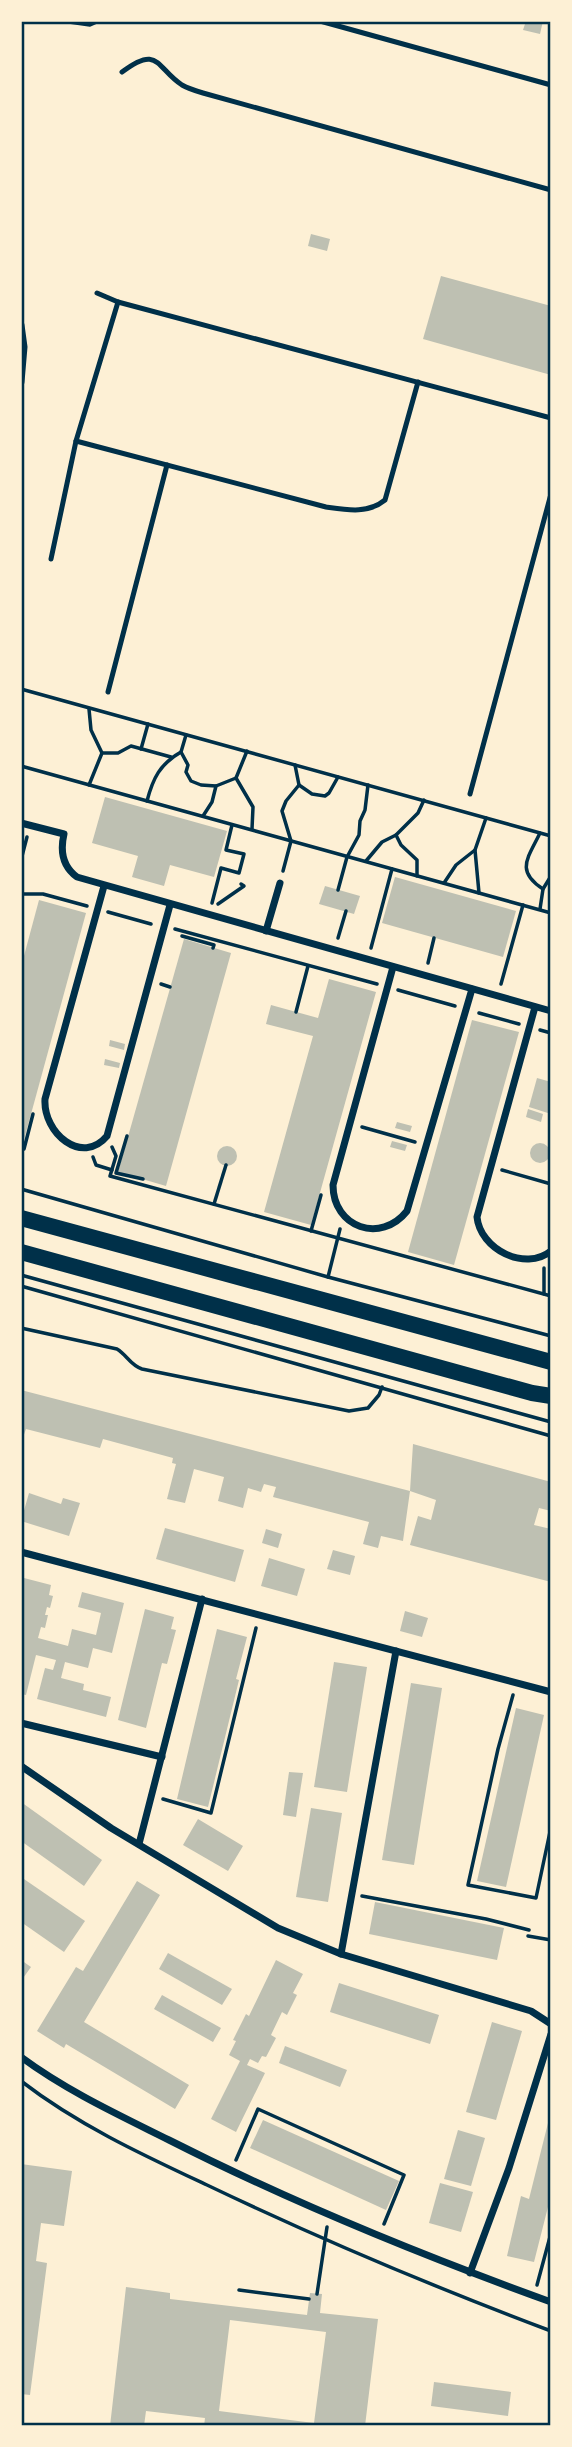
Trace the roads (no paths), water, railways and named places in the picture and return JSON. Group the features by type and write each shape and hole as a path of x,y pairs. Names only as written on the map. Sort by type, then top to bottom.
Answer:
{"main road":[{"path":"21,1218 551,1362"},
{"path":"21,1252 551,1396"}],"street":[{"path":"21,325 24,347 21,382"},
{"path":"21,823 64,834 62,854 68,869 77,877 551,1012"},
{"path":"266,931 280,884"},
{"path":"104,886 45,1107 51,1127 66,1142 97,1145 107,1136 170,905"},
{"path":"393,967 332,1185 335,1203 351,1223 371,1228 392,1225 407,1211 472,989"},
{"path":"535,1007 477,1217 483,1237 490,1245 507,1254 529,1258 548,1253"},
{"path":"21,1552 551,1692"},
{"path":"139,1844 202,1599"},
{"path":"341,1954 396,1651"},
{"path":"21,1723 162,1757"},
{"path":"21,1766 111,1828 278,1928 341,1954 522,2008 551,2024"},
{"path":"470,2273 509,2168 551,2034"},
{"path":"21,2057 74,2091 231,2171 379,2236 551,2302"}],"lane":[{"path":"320,21 551,85"},
{"path":"122,72 133,63 147,59 161,63 184,86 203,93 551,190"},
{"path":"97,293 118,302 551,418"},
{"path":"51,559 76,441 118,302"},
{"path":"76,441 326,507 351,510 377,507 386,500 418,382"},
{"path":"108,692 167,465"},
{"path":"470,794 551,494"}]}
